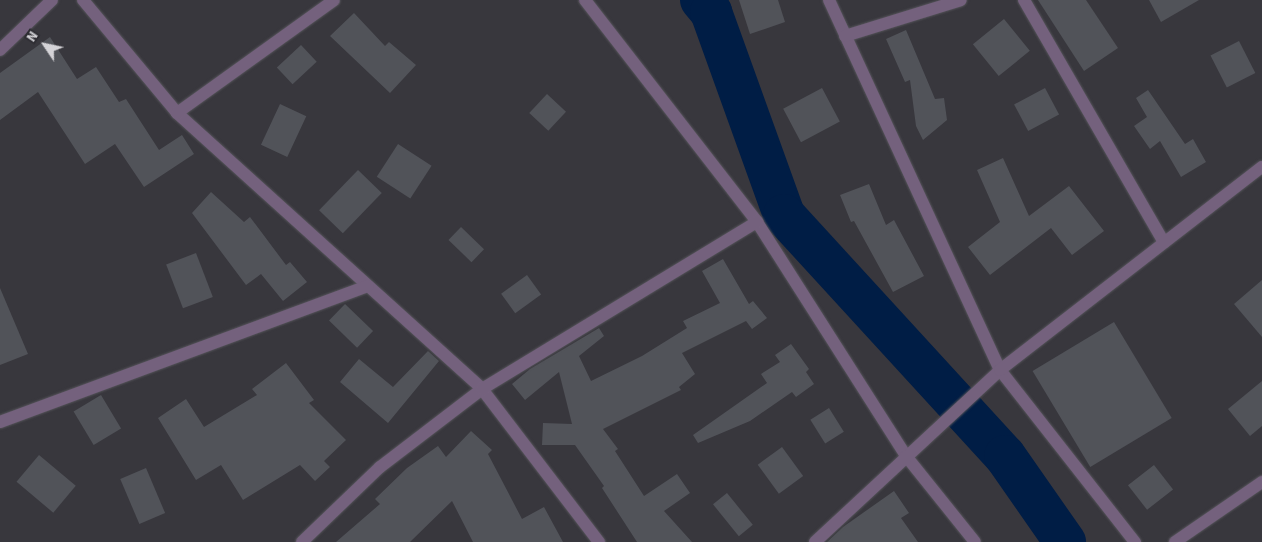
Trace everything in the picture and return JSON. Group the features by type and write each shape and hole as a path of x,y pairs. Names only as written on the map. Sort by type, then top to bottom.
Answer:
{"street":[{"path":"0,50 52,0"},
{"path":"83,0 177,113 482,389 599,542"},
{"path":"177,113 334,0"},
{"path":"585,0 757,222 906,456 975,542"},
{"path":"829,0 1000,370 1135,542"},
{"path":"845,36 961,0"},
{"path":"1024,0 1164,242"},
{"path":"815,542 1000,370 1262,167"},
{"path":"302,542 380,466 482,389 757,222"},
{"path":"0,422 368,286"},
{"path":"1175,542 1262,482"}],"building":[{"path":"739,0 778,0 785,22 750,34"},
{"path":"1038,0 1086,0 1118,48 1084,71"},
{"path":"1149,0 1199,0 1161,22"},
{"path":"354,13 385,46 389,42 416,65 390,93 330,36"},
{"path":"1004,19 1030,51 999,76 973,44"},
{"path":"906,30 935,99 944,98 947,120 923,140 916,126 910,80 905,82 886,39"},
{"path":"50,37 77,79 96,67 119,102 126,99 159,150 182,135 194,154 144,187 115,144 85,164 38,92 0,120 0,73"},
{"path":"1239,41 1255,73 1227,88 1210,56"},
{"path":"301,45 317,62 293,84 277,68"},
{"path":"822,88 840,122 801,142 783,109"},
{"path":"1045,88 1059,114 1028,131 1014,104"},
{"path":"1148,90 1185,144 1193,139 1206,162 1181,177 1160,141 1150,149 1134,126 1147,117 1136,98"},
{"path":"547,94 566,112 548,131 529,113"},
{"path":"280,104 306,116 287,157 261,145"},
{"path":"398,144 432,166 410,198 377,177"},
{"path":"1003,158 1029,216 1069,186 1104,231 1072,255 1051,228 990,275 968,247 1000,222 977,170"},
{"path":"358,170 382,193 343,233 319,210"},
{"path":"869,184 886,225 894,220 924,276 893,292 854,221 851,222 840,195"},
{"path":"211,192 244,222 250,217 286,265 290,262 307,282 283,301 261,274 246,285 192,213"},
{"path":"461,227 484,249 472,262 448,240"},
{"path":"196,253 213,297 183,308 166,264"},
{"path":"723,259 749,304 753,301 767,318 752,329 746,321 682,353 695,374 679,387 681,390 603,429 618,449 615,451 644,496 677,474 690,493 664,511 692,542 637,542 602,488 604,486 575,445 542,445 543,423 572,424 559,372 525,400 512,384 530,369 599,328 604,336 579,356 591,381 642,356 687,328 683,321 720,303 702,271"},
{"path":"527,275 541,294 515,313 501,294"},
{"path":"1262,280 1262,337 1234,304"},
{"path":"0,288 28,354 0,365"},
{"path":"345,304 373,331 357,348 329,321"},
{"path":"1114,322 1172,418 1090,467 1033,371"},
{"path":"791,344 809,369 806,372 814,384 796,397 792,392 750,421 698,443 693,435 767,383 761,374 780,362 775,355"},
{"path":"428,351 439,361 388,423 340,382 359,359 393,387"},
{"path":"286,363 314,400 309,403 346,440 324,461 330,467 315,481 300,465 243,500 221,465 196,480 158,418 186,399 204,427 257,395 252,389"},
{"path":"1262,381 1262,426 1250,436 1228,409"},
{"path":"101,395 121,428 94,445 74,411"},
{"path":"829,408 844,432 825,443 810,420"},
{"path":"471,431 492,450 488,454 522,519 544,507 563,542 473,542 452,501 410,542 336,542 380,504 375,499 407,468 438,446 446,457"},
{"path":"782,447 803,476 779,494 758,465"},
{"path":"39,455 76,486 53,513 17,482"},
{"path":"1154,465 1173,489 1147,510 1128,485"},
{"path":"146,468 165,513 139,524 120,479"},
{"path":"894,491 909,513 901,518 918,542 827,542 843,527"},
{"path":"727,493 753,525 739,536 713,504"}],"waterway":[{"path":"701,0 711,12 784,215 1005,456 1065,542"}]}
